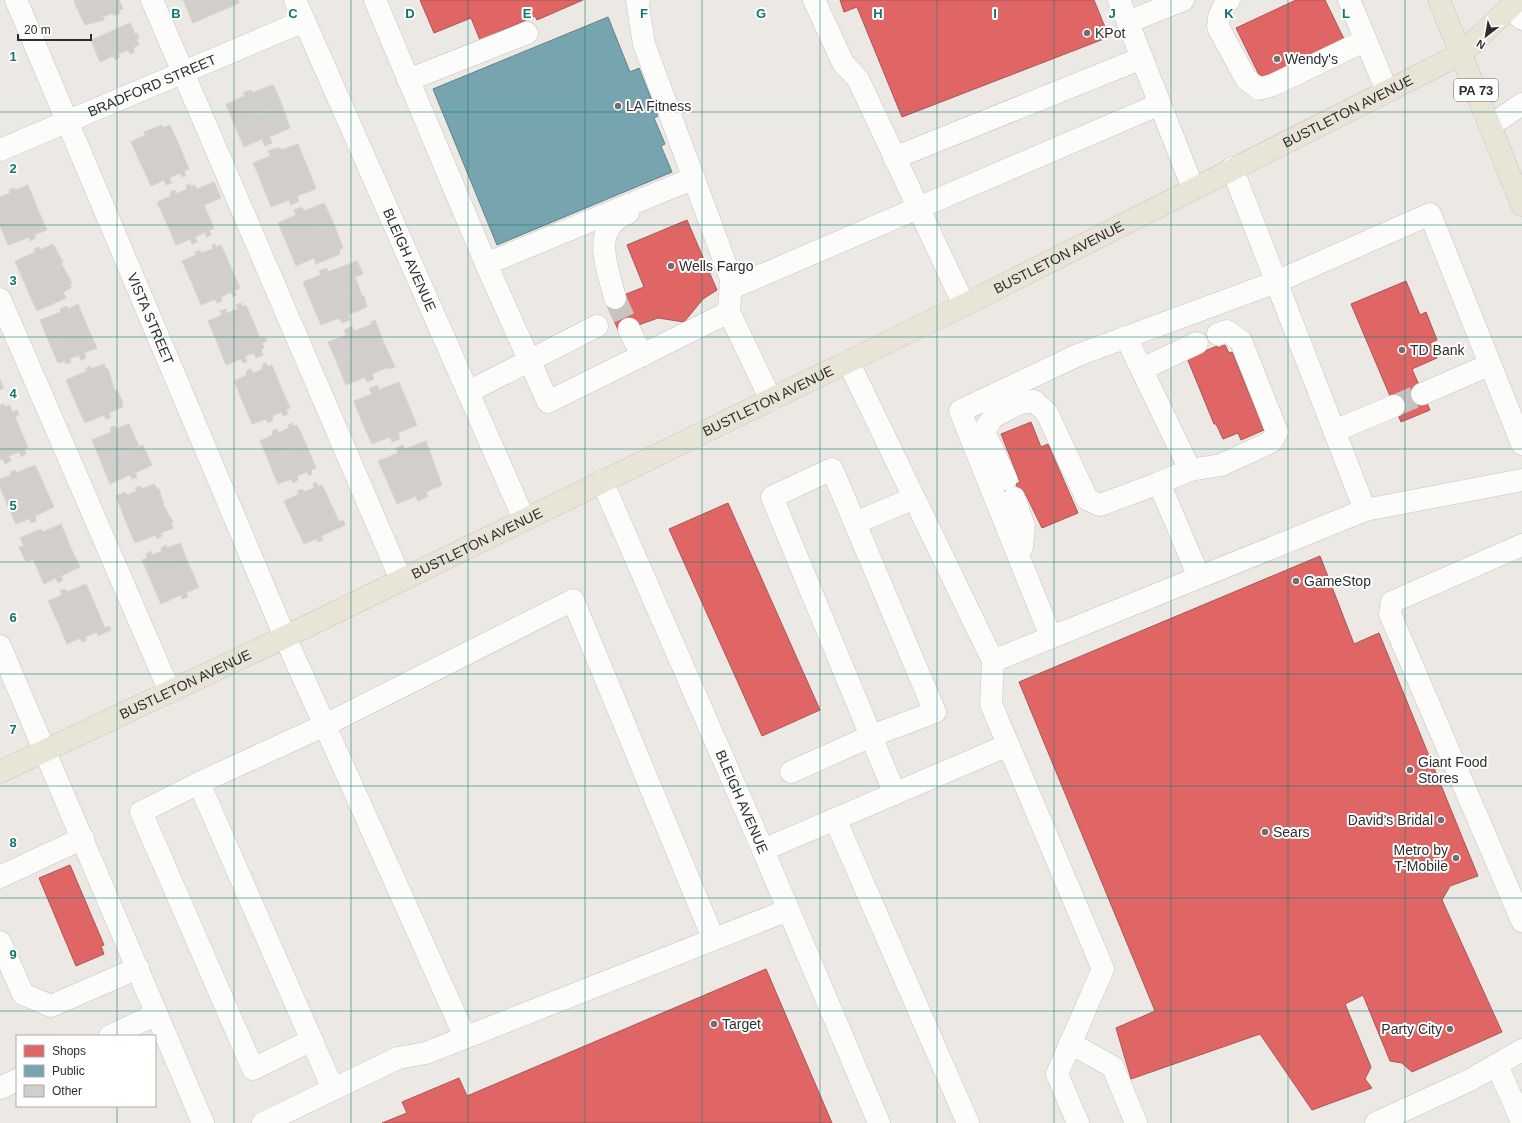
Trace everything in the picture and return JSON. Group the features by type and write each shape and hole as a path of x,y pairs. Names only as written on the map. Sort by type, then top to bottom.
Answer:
{"main road":[{"name":"PA 73","path":"1439,0 1521,202"},
{"name":"BUSTLETON AVENUE","path":"0,772 285,637 964,305 1232,168 1461,54 1517,9"}],"street":[{"name":"VISTA STREET","path":"16,0 285,637 465,1037"},
{"path":"152,0 401,580"},
{"name":"BLEIGH AVENUE","path":"295,0 524,519"},
{"path":"375,0 486,264 548,402 729,312"},
{"path":"638,0 644,44 696,181 731,279 732,288 729,312 772,400"},
{"path":"814,0 842,62 858,79 964,305"},
{"path":"1119,0 1193,188"},
{"path":"1128,22 1183,0"},
{"path":"1229,0 1224,6 1219,17 1218,27 1246,79 1259,89 1273,85 1366,40"},
{"path":"1349,0 1387,90"},
{"name":"BRADFORD STREET","path":"0,150 304,21"},
{"path":"408,80 527,33"},
{"path":"894,158 1142,58"},
{"path":"732,288 1160,104"},
{"path":"1490,126 1522,104"},
{"path":"1232,168 1365,510"},
{"path":"486,264 696,181"},
{"path":"615,298 603,247 606,231 621,215 696,181"},
{"path":"1051,637 960,411 1073,357 1276,282 1430,214 1489,365 1522,444"},
{"path":"0,299 170,692"},
{"path":"468,392 597,326"},
{"path":"629,329 642,356"},
{"path":"1021,560 1024,526 1010,488 984,431 994,417 1020,404 1034,401 1047,413 1087,499 1100,505 1190,470 1221,465 1271,442 1277,432 1241,341 1227,331 1218,334"},
{"path":"1126,337 1190,470"},
{"path":"1142,369 1197,343"},
{"path":"848,362 993,661 991,704 1103,969 1057,1074 1078,1123"},
{"path":"1422,394 1489,365"},
{"path":"1334,431 1394,406"},
{"path":"791,772 871,736 935,712 832,469 772,497 871,736 895,794"},
{"path":"993,661 1365,510 1522,480"},
{"name":"BLEIGH AVENUE","path":"602,481 763,850 879,1123"},
{"path":"1159,483 1199,577"},
{"path":"855,523 914,498"},
{"path":"1522,545 1392,602 1390,614 1522,921"},
{"path":"312,1040 253,1069 141,812 325,725 572,600 714,938"},
{"path":"0,646 46,751 203,1123"},
{"path":"763,850 1008,745"},
{"path":"200,783 333,1089"},
{"path":"835,819 968,1123"},
{"path":"0,877 83,838"},
{"path":"273,1121 333,1089 398,1058 426,1053 788,910"},
{"path":"0,942 23,994 51,1006 138,968"},
{"path":"112,1035 157,1014"},
{"path":"1070,1043 1113,1067 1136,1123"},
{"path":"1376,1123 1470,1080 1497,1066 1522,1050"},
{"path":"1497,1066 1522,1122"},
{"path":"0,1088 16,1080"}],"building: Shops":[{"path":"420,0 583,0 537,20 535,16 480,40 471,18 434,33"},
{"path":"840,0 1094,0 1109,37 902,117 857,7 844,12"},
{"name":"Wendy's","path":"1296,0 1325,0 1344,39 1261,79 1236,28"},
{"name":"Wells Fargo","path":"687,220 717,290 703,299 684,322 658,318 619,332 606,302 644,287 627,245"},
{"name":"TD Bank","path":"1406,281 1420,315 1426,312 1437,340 1430,343 1437,358 1412,369 1430,410 1401,422 1351,304"},
{"path":"1225,345 1229,353 1232,352 1264,430 1241,440 1238,433 1223,439 1216,424 1214,424 1187,358 1217,346 1217,348"},
{"path":"1031,422 1041,447 1048,444 1078,513 1042,528 1026,495 1021,497 1016,484 1020,482 1001,434"},
{"path":"728,503 820,710 762,736 669,529"},
{"path":"1320,556 1354,644 1379,633 1478,876 1450,886 1442,900 1502,1032 1412,1072 1402,1063 1390,1061 1363,995 1345,1004 1371,1067 1365,1079 1372,1088 1312,1110 1260,1034 1131,1079 1116,1028 1155,1011 1019,682"},
{"path":"70,865 104,945 101,946 104,954 76,966 39,878"},
{"name":"Target","path":"766,969 832,1123 382,1123 407,1113 402,1102 459,1078 467,1096"}],"building: Public":[{"path":"608,17 630,72 639,68 658,116 654,118 665,144 661,146 672,172 497,245 433,89"}],"building: Other":[{"path":"74,0 86,0 75,4"},
{"path":"86,0 119,0 123,9 119,10 120,13 114,16 113,13 103,17 104,20 85,25 75,4"},
{"path":"183,0 238,0 239,3 193,23"},
{"path":"130,23 135,34 137,33 139,38 137,39 139,45 133,48 135,52 130,54 128,50 118,54 120,57 115,60 113,56 100,62 91,40"},
{"path":"272,85 274,86 282,105 234,124 226,104 245,96 243,93 251,90 252,93"},
{"path":"282,105 290,128 269,137 272,143 265,146 262,139 244,147 234,124"},
{"path":"162,125 163,128 170,125 179,145 140,162 131,142 145,135 144,132"},
{"path":"298,144 307,166 262,184 253,163 270,156 268,151 277,148 280,148 281,150"},
{"path":"179,145 189,169 184,171 186,176 182,177 180,173 169,178 172,183 166,185 164,180 151,186 140,162"},
{"path":"307,166 316,189 297,196 299,201 291,205 289,200 271,207 262,184"},
{"path":"214,182 221,198 166,222 157,202 171,196 170,192 175,190 176,194 187,189 186,186 190,184 191,187 195,185 197,189"},
{"path":"28,185 36,205 0,221 0,197 10,193 9,190 14,188 15,190"},
{"path":"324,203 334,224 287,244 278,223 296,215 294,210 302,207 304,211"},
{"path":"36,205 47,230 34,235 36,238 30,241 29,237 8,245 0,226 0,221"},
{"path":"204,205 214,228 209,231 211,235 207,237 205,232 195,237 197,242 192,244 190,239 176,245 166,222"},
{"path":"334,224 343,248 339,250 340,254 316,264 314,258 296,266 287,244"},
{"path":"53,244 63,262 61,263 62,265 24,282 15,261 35,252 34,249 39,247 40,250"},
{"path":"215,244 216,247 221,245 231,267 192,283 182,261 196,255 195,252 200,250 201,253 213,249 212,246"},
{"path":"357,261 363,274 355,277 358,285 312,304 303,282 321,275 319,271 327,268 328,272"},
{"path":"62,265 72,283 70,284 71,288 63,292 66,298 37,311 24,282"},
{"path":"231,267 240,288 234,291 236,295 233,297 231,292 221,297 222,301 217,303 215,299 201,305 192,283"},
{"path":"358,285 362,296 364,296 367,307 348,315 350,320 342,323 339,318 321,325 312,304"},
{"path":"241,303 243,307 246,305 255,326 217,342 208,321 222,315 220,311 226,309 227,313 238,309 236,305"},
{"path":"78,304 87,326 49,342 40,320 61,312 60,309 67,306 68,309"},
{"path":"375,320 384,343 337,363 328,342 346,335 344,330 352,326 354,331 372,324 371,322"},
{"path":"87,326 97,348 84,353 86,358 81,360 79,355 69,359 71,362 66,364 65,361 58,363 49,342"},
{"path":"255,326 260,338 265,337 267,341 262,343 264,348 261,349 263,355 256,358 254,353 245,356 247,362 243,363 241,359 226,365 217,342"},
{"path":"384,343 395,367 389,369 388,367 372,374 374,379 367,382 365,377 346,385 337,363"},
{"path":"266,363 268,367 272,365 280,385 242,400 234,381 247,375 246,371 251,369 253,373 263,369 262,365"},
{"path":"104,364 106,369 108,369 113,385 75,401 66,380 87,371 85,369 90,366 91,369"},
{"path":"0,380 4,388 0,390"},
{"path":"399,382 408,404 362,422 354,401 372,394 369,389 377,385 379,390"},
{"path":"113,385 123,403 121,403 123,407 109,413 111,417 106,420 104,415 85,423 75,401"},
{"path":"280,385 290,408 286,410 288,414 283,416 281,412 272,416 273,420 268,423 266,419 252,424 242,400"},
{"path":"4,404 5,407 10,405 12,412 17,410 19,415 15,417 19,426 0,434 0,405"},
{"path":"408,404 417,425 398,433 400,439 392,442 390,437 372,444 362,422"},
{"path":"292,423 293,426 297,425 306,444 268,460 260,441 273,435 272,431 277,429 278,433 289,428 288,425"},
{"path":"129,424 139,446 101,462 92,440 111,432 110,428 115,426 116,429"},
{"path":"19,426 28,448 24,449 26,454 21,457 19,452 9,456 11,461 5,464 3,459 0,460 0,434"},
{"path":"426,441 434,463 388,483 378,461 398,453 396,448 403,445 405,449"},
{"path":"306,444 316,468 311,470 312,474 309,476 307,472 297,476 298,480 293,483 291,479 278,484 268,460"},
{"path":"143,445 152,465 135,473 137,477 132,479 130,475 110,484 101,462"},
{"path":"434,463 442,485 426,492 428,496 418,501 416,496 397,504 388,483"},
{"path":"35,465 44,485 6,502 0,487 0,479 11,475 10,472 15,470 16,473"},
{"path":"316,482 318,486 322,485 332,506 294,523 284,501 299,494 297,491 302,489 304,492 314,488 313,484"},
{"path":"154,484 157,489 159,489 164,506 126,522 116,496 125,492 127,495 137,491 135,488 140,486 142,489"},
{"path":"44,485 54,507 35,516 36,521 31,523 29,519 16,524 6,502"},
{"path":"164,506 173,522 171,522 173,528 160,533 162,536 157,539 156,535 135,543 126,522"},
{"path":"332,506 339,522 343,520 345,525 321,536 323,540 318,542 316,539 304,544 294,523"},
{"path":"61,524 70,546 34,561 33,559 26,562 19,547 24,546 20,538 41,529 43,532"},
{"path":"180,543 189,565 151,581 142,560 147,558 146,554 151,551 152,555 162,551 161,548 166,545 167,548"},
{"path":"70,546 80,567 61,576 63,580 58,583 56,578 44,584 34,561"},
{"path":"189,565 199,587 186,593 188,597 182,599 181,595 161,604 151,581"},
{"path":"86,584 96,607 58,623 48,601 62,595 60,591 65,589 67,592"},
{"path":"96,607 105,628 109,626 111,630 98,636 97,632 85,637 87,640 82,642 80,638 67,644 58,623"}],"tunnel":[{"path":"615,298 629,329"},
{"path":"1394,406 1422,394"}],"place":[{"name":"KPot","path":"1087,33"},
{"name":"Wendy's","path":"1277,59"},
{"name":"LA Fitness","path":"618,106"},
{"name":"Wells Fargo","path":"671,266"},
{"name":"TD Bank","path":"1402,350"},
{"name":"GameStop","path":"1296,581"},
{"name":"Giant Food Stores","path":"1410,770"},
{"name":"David's Bridal","path":"1441,820"},
{"name":"Sears","path":"1265,832"},
{"name":"Metro by T-Mobile","path":"1456,858"},
{"name":"Target","path":"714,1024"},
{"name":"Party City","path":"1450,1029"}]}
